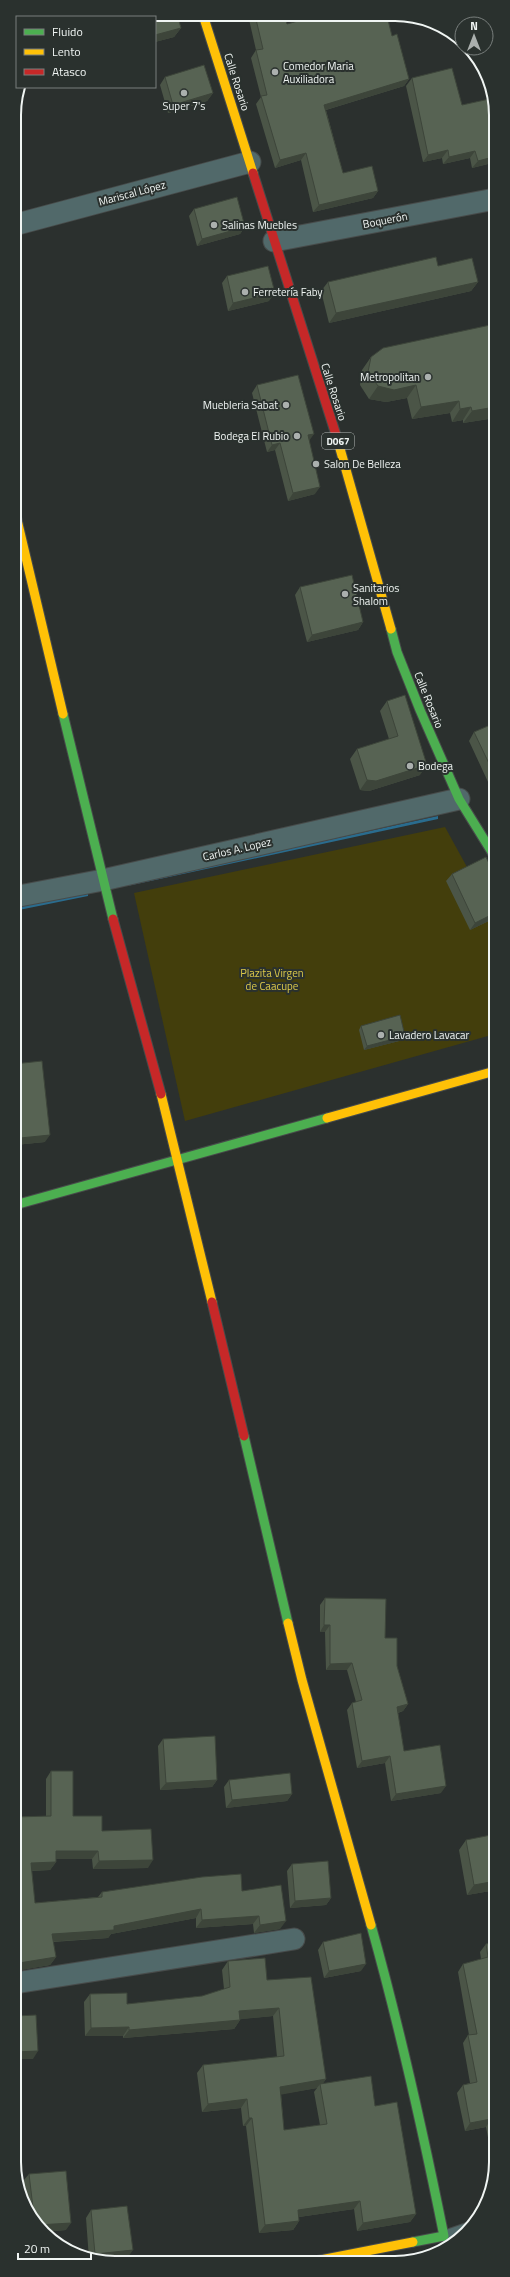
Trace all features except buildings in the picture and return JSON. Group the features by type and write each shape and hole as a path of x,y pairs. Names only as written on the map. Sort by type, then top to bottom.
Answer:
{"street":[{"name":"Calle Rosario","path":"205,21 346,466 398,652 420,710 459,798 489,847"},
{"name":"Mariscal López","path":"21,223 250,162"},
{"name":"Boquerón","path":"274,240 489,200"},
{"path":"21,535 103,880 178,1158 302,1680 389,1990 426,2147 444,2236 341,2256"},
{"name":"Carlos A. Lopez","path":"21,896 103,880 459,798"},
{"path":"21,1203 178,1158 489,1073"},
{"path":"21,1982 294,1939"}],"lane":[{"path":"444,2236 459,2231"}],"green space":[{"name":"Plazita Virgen de Caacupe","path":"445,827 489,907 489,1036 185,1121 134,893"}],"water":[{"path":"438,816 438,819 127,886 127,884"},
{"path":"88,893 88,896 21,910 21,907"}],"traffic: fast":[{"path":"391,629 397,652 420,710 459,799 489,847"},
{"path":"63,714 113,919"},
{"path":"21,1203 327,1118"},
{"path":"244,1436 288,1623"},
{"path":"371,1925 392,2002 428,2158 444,2236 413,2242"}],"traffic: slow":[{"path":"205,21 253,173"},
{"path":"337,438 391,629"},
{"path":"21,537 63,714"},
{"path":"327,1118 489,1073"},
{"path":"161,1094 212,1302"},
{"path":"288,1623 302,1680 371,1925"},
{"path":"341,2256 413,2242"}],"traffic: jam":[{"path":"253,173 337,438"},
{"path":"113,919 161,1094"},
{"path":"212,1302 244,1436"}],"place":[{"name":"Comedor Maria Auxiliadora","path":"275,72"},
{"name":"Super 7's","path":"184,93"},
{"name":"Salinas Muebles","path":"214,225"},
{"name":"Ferretería Faby","path":"245,292"},
{"name":"Metropolitan","path":"428,377"},
{"name":"Muebleria Sabat","path":"286,405"},
{"name":"Bodega El Rubio","path":"297,436"},
{"name":"Salon De Belleza","path":"316,464"},
{"name":"Sanitarios Shalom","path":"345,594"},
{"name":"Bodega","path":"410,766"},
{"name":"Lavadero Lavacar","path":"381,1035"}]}
